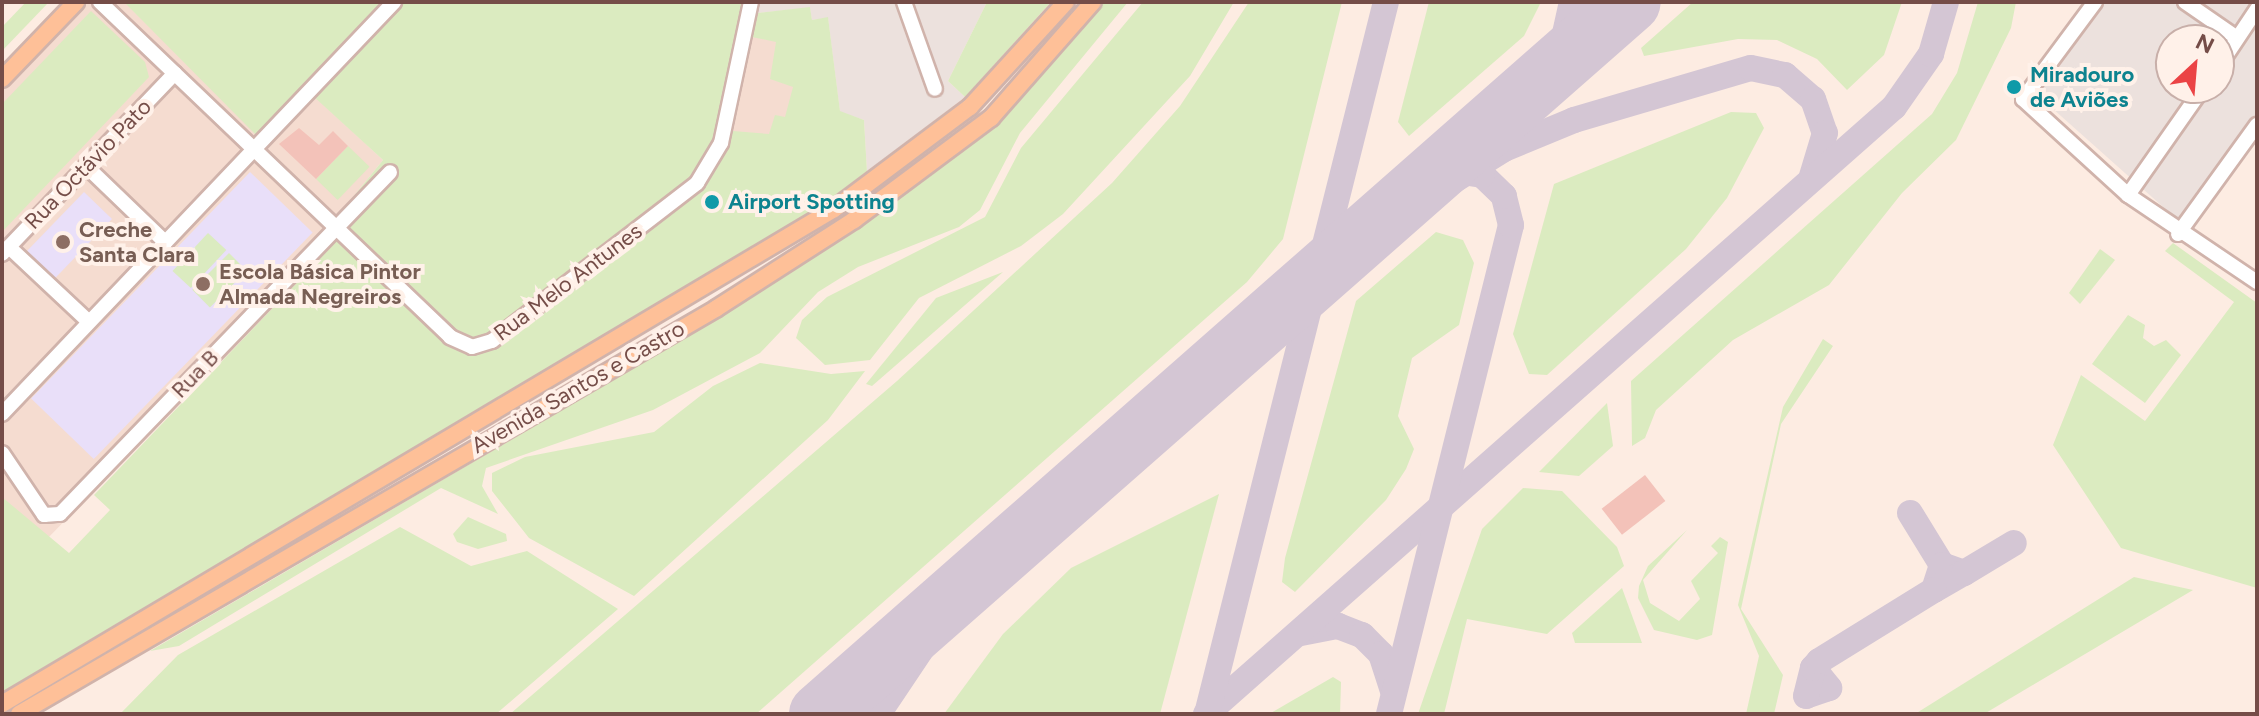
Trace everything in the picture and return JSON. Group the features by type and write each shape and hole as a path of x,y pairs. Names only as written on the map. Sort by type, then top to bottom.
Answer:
{"main road":[{"path":"2,79 76,2"},
{"name":"Avenida Santos e Castro","path":"2,704 834,209 970,107 1066,2"},
{"name":"Avenida Santos e Castro","path":"19,714 717,308 854,220 991,118 1093,2"}],"street":[{"name":"Rua Melo Antunes","path":"100,2 450,337 482,345 697,183 730,112 751,2"},
{"path":"2,414 394,2"},
{"path":"904,2 935,89"},
{"path":"2095,2 2023,99 2128,195 2178,234 2257,282"},
{"path":"2185,2 2237,38"},
{"path":"2235,41 2257,9"},
{"name":"Rua Octávio Pato","path":"6,250 175,73"},
{"path":"2128,195 2192,104"},
{"path":"2178,234 2257,125"},
{"path":"86,166 165,242"},
{"name":"Rua B","path":"2,453 53,518 390,172"},
{"path":"6,250 88,321"}],"shaded area":[{"path":"82,2 404,2 312,94 383,160 336,218 332,246 47,539 2,497 2,86"},
{"path":"744,2 987,2 948,81 965,97 867,172 864,120 840,112 828,18 812,20 810,8 758,13 741,23"},
{"path":"2100,2 2257,2 2257,116 2180,222 2034,92"},
{"path":"758,13 844,134 728,150 712,142 741,23"},
{"name":"Escola Básica Pintor Almada Negreiros","path":"250,172 313,232 94,459 31,399"},
{"name":"Creche Santa Clara","path":"84,192 112,219 52,282 24,255"}],"green space":[{"path":"26,2 49,2 2,51 2,27"},
{"path":"124,2 381,2 256,135"},
{"path":"404,2 744,2 713,141 728,150 733,131 769,134 775,115 785,117 793,87 770,79 776,42 752,37 758,13 810,7 812,20 828,17 840,111 864,120 867,172 811,213 2,692 2,497 69,553 110,510 94,495 332,246 336,218 383,160 312,95"},
{"path":"987,2 1051,2 965,97 948,81"},
{"path":"1100,2 1128,2 1020,133 980,210 959,227 858,267 818,292 760,353 653,410 486,468 482,486 498,514 441,488 179,646 150,651 680,341 873,217 944,160"},
{"path":"1143,2 1234,2 1190,76 1063,214 1021,246 919,298 870,360 825,365 796,338 802,320 827,297 985,217 1021,148"},
{"path":"1249,2 1342,2 1283,239 1247,282 756,714 510,714 897,381 1112,183 1180,106"},
{"path":"1429,2 1541,2 1524,36 1409,136 1398,122"},
{"path":"1693,2 1902,2 1884,55 1847,90 1817,59 1777,40 1738,39 1644,56 1641,48"},
{"path":"1978,2 2016,2 2011,28 1956,140 1902,193 1829,285 1733,340 1656,410 1645,438 1632,446 1631,381 1932,114 1957,73"},
{"path":"91,11 145,62 149,77 2,232 2,104"},
{"path":"1731,112 1756,113 1764,128 1727,198 1686,249 1547,375 1529,374 1513,334 1554,184"},
{"path":"348,146 370,167 338,200 316,179"},
{"path":"1436,232 1463,240 1474,263 1459,325 1412,358 1398,416 1414,449 1406,469 1386,500 1295,592 1282,582 1285,558 1356,301"},
{"path":"208,233 226,250 191,288 173,271"},
{"path":"2173,243 2257,303 2257,588 2121,548 2053,445 2081,375 2145,421 2234,302 2165,251"},
{"path":"2100,249 2115,260 2080,304 2069,293"},
{"path":"229,253 247,271 210,307 192,290"},
{"path":"1003,272 872,386 866,384 936,298"},
{"path":"2128,315 2145,325 2143,338 2154,346 2166,340 2181,355 2145,403 2092,364"},
{"path":"1823,339 1833,346 1781,424 1741,609 1783,675 1774,714 1746,714 1759,656 1738,605 1783,407"},
{"path":"760,363 831,374 865,371 828,420 634,596 529,538 492,491 492,473 525,457 654,432 713,386"},
{"path":"1607,403 1613,446 1579,476 1539,472"},
{"path":"1523,488 1562,491 1617,547 1624,566 1547,634 1467,619 1444,714 1418,714 1482,529"},
{"path":"1219,494 1160,714 944,714 1003,634 1071,568"},
{"path":"468,517 506,534 507,541 478,549 457,542 453,534"},
{"path":"400,527 471,566 527,551 618,609 496,714 120,714 178,655"},
{"path":"1687,530 1643,580 1650,603 1679,621 1700,599 1691,581 1718,553 1711,546 1720,537 1728,542 1712,635 1697,640 1654,630 1638,598 1639,586 1648,566"},
{"path":"2134,577 2193,590 1984,714 1915,714"},
{"path":"1622,588 1642,643 1575,643 1572,633"},
{"path":"1333,677 1341,682 1340,714 1269,714"}],"building":[{"path":"299,128 319,145 333,131 348,146 316,179 279,144"},
{"path":"1645,475 1665,501 1622,535 1602,509"}],"taxiway":[{"path":"1207,714 1386,2"},
{"path":"1558,65 1572,2"},
{"path":"1206,714 1894,107 1931,54 1946,2"},
{"path":"1360,239 1504,149 1574,120 1751,68 1785,75 1813,99 1825,133 1812,176"},
{"path":"1389,714 1511,225 1504,196 1482,175 1451,170 1424,183"},
{"path":"1910,513 1942,565"},
{"path":"1964,573 1942,565 1934,590 1964,573 2014,543"},
{"path":"878,714 935,629 993,562"},
{"path":"1813,668 1829,688 1806,696 1813,668 1819,661 1934,590"},
{"path":"1301,633 1338,626 1362,635 1381,654 1393,690"}],"runway":[{"path":"820,714 1630,2"}],"place":[{"name":"Miradouro de Aviões","path":"2014,87"},
{"name":"Airport Spotting","path":"712,202"},
{"name":"Creche Santa Clara","path":"63,242"},
{"name":"Escola Básica Pintor Almada Negreiros","path":"203,284"}]}
